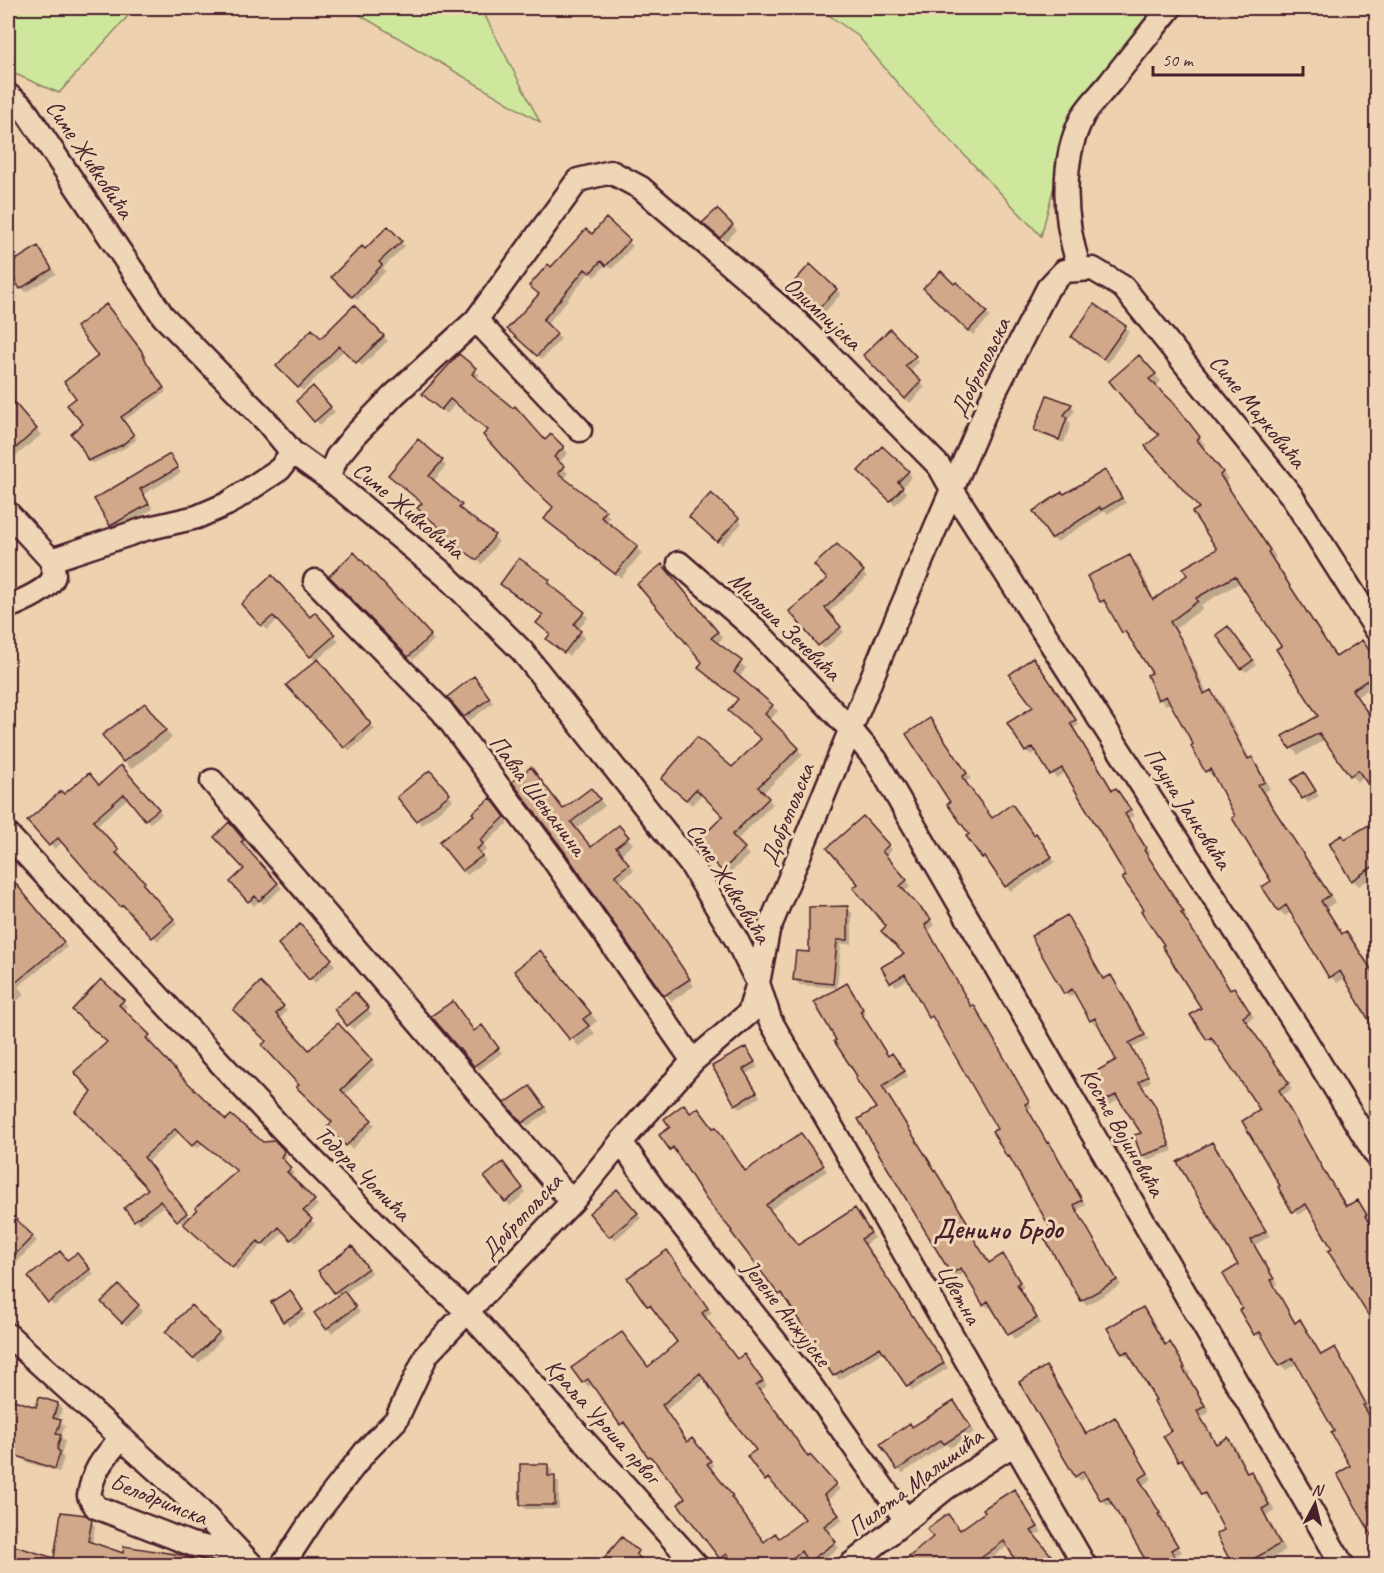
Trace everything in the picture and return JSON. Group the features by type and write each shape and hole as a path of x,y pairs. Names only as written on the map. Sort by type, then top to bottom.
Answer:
{"street":[{"path":"1072,271 1067,209 1070,161 1083,116 1170,8"},
{"name":"Симе Живковића","path":"8,95 23,107 163,316 267,422 292,452 328,478 445,575 522,651 692,866 736,939 758,983"},
{"name":"Олимпијска","path":"328,478 337,457 355,435 394,395 476,320 578,180 611,172 641,188 794,319 939,466 953,491"},
{"name":"Симе Марковића","path":"1072,271 1093,269 1123,286 1291,495 1377,629"},
{"name":"Добропољска","path":"468,1312 572,1202 621,1142 693,1061 749,1013 758,983 768,931 884,648 990,401 1048,288 1072,271"},
{"path":"476,320 580,430"},
{"path":"51,560 145,529 196,517 227,504 280,469 292,452"},
{"name":"Пауна Јанковића","path":"953,491 1377,1155"},
{"path":"8,513 51,560 54,575 49,584 8,608"},
{"name":"Милоша Зечевића","path":"679,562 758,631 851,729"},
{"name":"Павла Шењанина","path":"315,581 442,711 553,859 693,1061"},
{"name":"Косте Војиновића","path":"851,729 876,760 1343,1566"},
{"path":"212,781 572,1202"},
{"name":"Тодора Чомића","path":"8,835 282,1130 423,1271 468,1312"},
{"name":"Цветна","path":"758,983 771,1020 1085,1566"},
{"name":"Јелене Анжујске","path":"621,1142 655,1191 811,1386 906,1520"},
{"path":"282,1566 314,1517 359,1460 396,1420 427,1354 468,1312"},
{"name":"Краља Уроша првог","path":"468,1312 697,1566"},
{"name":"Белодримска","path":"8,1335 191,1501 248,1561"},
{"name":"Белодримска","path":"121,1438 98,1466 91,1481 89,1496 96,1508 191,1544 248,1561"},
{"name":"Пилота Малишића","path":"849,1566 946,1488 1014,1443"}],"green space":[{"path":"8,8 135,8 59,93 8,71"},
{"path":"348,8 481,8 540,122"},
{"path":"819,8 1161,8 1072,117 1041,236 904,91 858,36"}],"building":[{"path":"717,209 733,225 720,238 702,223"},
{"path":"606,218 630,240 606,266 601,261 590,273 585,269 543,320 557,334 537,356 507,329 539,294 529,286 548,264 551,267 586,229 592,234"},
{"path":"388,226 402,241 379,262 382,265 352,297 331,277 362,246 365,249"},
{"path":"38,246 52,269 20,289 8,265"},
{"path":"810,264 837,289 811,317 784,293"},
{"path":"941,271 987,312 968,331 923,288"},
{"path":"106,304 141,350 164,388 121,417 134,435 122,445 88,461 71,434 83,424 67,405 76,398 64,382 98,356 76,327"},
{"path":"1094,304 1126,326 1103,359 1071,337"},
{"path":"354,305 384,336 356,363 339,346 298,388 276,366 312,329 321,338"},
{"path":"890,329 916,356 905,366 921,381 905,399 863,355"},
{"path":"459,354 476,368 472,374 513,408 515,406 545,440 551,434 564,447 554,457 564,466 558,473 606,511 601,517 638,546 615,574 544,519 553,507 520,476 483,435 488,430 450,399 441,410 422,394"},
{"path":"1139,355 1156,374 1149,379 1174,403 1200,437 1197,440 1223,472 1220,475 1270,550 1268,552 1336,657 1362,640 1377,661 1377,674 1352,690 1377,726 1377,798 1358,770 1350,776 1319,733 1290,749 1282,736 1318,716 1276,649 1281,646 1235,576 1196,598 1198,601 1170,622 1181,639 1204,694 1211,690 1248,759 1252,757 1265,782 1258,785 1330,895 1321,901 1342,934 1346,931 1377,978 1377,1034 1340,971 1329,978 1286,905 1278,911 1262,887 1271,881 1232,818 1235,816 1210,769 1205,772 1191,746 1193,744 1166,696 1158,700 1147,675 1152,673 1125,631 1122,633 1104,600 1100,602 1087,576 1130,555 1153,600 1187,575 1183,568 1217,549 1192,512 1199,508 1145,446 1159,435 1132,409 1109,381"},
{"path":"313,386 331,407 314,422 296,401"},
{"path":"8,395 37,429 8,455"},
{"path":"1047,395 1072,404 1064,415 1067,417 1059,440 1034,430"},
{"path":"418,439 443,460 429,476 462,505 459,508 495,535 477,560 454,544 456,542 417,508 422,503 388,475"},
{"path":"882,446 909,471 898,482 903,487 890,501 858,471"},
{"path":"170,454 178,468 140,489 149,504 110,526 94,499"},
{"path":"1105,470 1122,498 1101,510 1100,507 1051,539 1033,511 1062,492 1064,494"},
{"path":"711,493 739,518 717,542 689,517"},
{"path":"837,544 864,571 825,608 841,627 818,646 789,611 827,579 814,565"},
{"path":"354,552 431,635 408,657 329,576"},
{"path":"519,558 550,580 548,583 585,612 574,624 581,631 564,653 546,639 550,634 536,623 543,615 500,584"},
{"path":"662,564 718,632 711,638 742,661 734,672 773,705 765,714 799,748 758,787 769,798 732,835 745,848 722,871 695,844 723,816 696,789 686,800 661,779 697,737 732,767 761,739 728,711 738,699 698,668 702,662 637,584"},
{"path":"272,575 310,617 315,612 335,635 310,657 273,616 261,626 241,604"},
{"path":"1228,626 1253,660 1241,669 1216,635"},
{"path":"1033,657 1076,720 1070,723 1092,759 1112,790 1116,788 1131,810 1125,814 1146,848 1144,850 1184,912 1181,913 1230,990 1234,987 1250,1012 1243,1017 1289,1083 1279,1090 1324,1171 1346,1206 1358,1200 1367,1215 1365,1216 1377,1235 1377,1329 1328,1251 1332,1249 1306,1204 1292,1212 1278,1187 1280,1186 1242,1121 1260,1110 1211,1037 1207,1040 1190,1015 1201,1008 1141,911 1144,909 1122,878 1126,876 1062,768 1050,775 1033,747 1025,752 1007,723 1033,707 1009,675"},
{"path":"318,659 371,724 344,748 286,685"},
{"path":"474,676 490,698 464,717 447,697"},
{"path":"145,703 166,730 123,762 102,735"},
{"path":"930,718 967,773 962,777 992,818 1012,804 1052,857 1005,887 985,857 982,858 966,836 969,834 947,804 950,802 906,734"},
{"path":"121,765 159,809 145,820 124,794 93,821 119,850 116,853 145,882 143,884 174,919 152,938 123,905 121,907 97,883 58,838 49,846 27,821 61,791 64,794 89,773 99,785"},
{"path":"531,767 563,809 591,788 600,799 571,822 591,847 619,825 629,837 616,847 629,864 615,875 647,915 690,979 664,996 564,851 512,782"},
{"path":"430,770 450,794 416,821 397,797"},
{"path":"1304,772 1316,791 1302,799 1291,780"},
{"path":"491,798 505,817 480,840 483,844 477,849 482,856 462,871 439,842 474,815 472,813"},
{"path":"863,816 889,845 882,851 907,880 900,886 931,919 925,925 971,1006 974,1005 1009,1066 1029,1102 1025,1104 1082,1200 1074,1205 1117,1280 1081,1301 1043,1236 1052,1231 992,1131 997,1129 932,1016 929,1018 905,974 890,983 881,967 904,954 881,931 886,926 853,888 858,884 827,848"},
{"path":"1377,820 1377,864 1351,881 1329,843 1342,835 1345,839"},
{"path":"229,822 244,840 241,842 278,883 259,901 255,896 248,902 230,882 244,869 214,837"},
{"path":"16,884 64,942 8,989 8,891"},
{"path":"848,906 848,940 837,940 833,984 793,980 796,951 809,952 809,907"},
{"path":"1067,915 1103,979 1111,975 1145,1035 1129,1043 1148,1076 1139,1082 1155,1105 1170,1146 1141,1156 1134,1135 1141,1133 1116,1095 1102,1102 1088,1076 1116,1060 1095,1018 1090,1021 1072,989 1064,994 1031,936"},
{"path":"300,924 332,959 309,980 278,944"},
{"path":"540,950 591,1013 583,1019 589,1026 570,1040 514,971"},
{"path":"101,979 124,1000 119,1005 150,1035 146,1038 226,1120 231,1115 263,1142 275,1141 283,1149 281,1157 291,1168 287,1172 315,1200 303,1211 312,1219 291,1240 279,1227 262,1245 258,1241 232,1267 183,1224 197,1210 195,1208 237,1171 198,1140 192,1146 175,1129 144,1157 187,1213 177,1221 160,1201 134,1221 124,1208 148,1189 75,1111 92,1092 74,1072 107,1042 72,1010"},
{"path":"260,982 284,1006 276,1014 309,1050 338,1023 372,1060 341,1090 372,1120 346,1146 327,1127 332,1122 296,1087 299,1085 262,1045 266,1041 233,1010"},
{"path":"847,983 863,1009 860,1011 888,1056 892,1053 905,1071 882,1086 968,1223 965,1225 989,1263 1003,1254 1020,1282 1017,1284 1037,1318 1008,1335 988,1301 983,1305 961,1268 951,1274 858,1119 876,1108 855,1078 857,1076 834,1041 836,1040 814,1002"},
{"path":"355,992 369,1008 347,1026 334,1009"},
{"path":"453,1001 474,1031 482,1025 499,1048 474,1066 431,1016"},
{"path":"746,1047 755,1062 743,1069 757,1092 735,1105 712,1066"},
{"path":"530,1086 545,1107 522,1123 505,1103"},
{"path":"684,1104 690,1113 698,1108 713,1128 716,1127 745,1171 801,1133 824,1165 766,1205 798,1245 855,1208 871,1233 861,1239 944,1363 907,1387 880,1347 833,1376 782,1293 779,1295 706,1199 673,1147 670,1150 659,1135 670,1127 664,1119"},
{"path":"1212,1142 1266,1231 1251,1240 1274,1279 1271,1280 1295,1323 1300,1319 1321,1355 1335,1347 1377,1429 1377,1440 1369,1445 1377,1459 1377,1544 1337,1474 1350,1466 1331,1433 1334,1431 1293,1358 1279,1366 1260,1332 1254,1335 1239,1310 1242,1308 1223,1274 1238,1265 1177,1162"},
{"path":"503,1162 523,1188 505,1202 484,1177"},
{"path":"617,1189 638,1213 609,1237 589,1213"},
{"path":"8,1211 33,1236 8,1262"},
{"path":"352,1246 368,1268 334,1293 318,1271"},
{"path":"667,1250 708,1308 702,1313 737,1359 744,1354 763,1381 756,1386 808,1457 810,1455 836,1484 824,1495 839,1515 824,1526 836,1542 808,1562 801,1551 783,1566 736,1566 727,1554 720,1559 678,1504 685,1498 650,1456 648,1457 624,1422 620,1425 588,1379 582,1383 571,1368 622,1332 648,1367 677,1342 627,1278","holes":["700,1373 756,1450 747,1456 765,1481 768,1478 805,1519 779,1538 775,1533 764,1542 731,1497 733,1496 707,1464 711,1461 692,1438 687,1442 662,1405"]},
{"path":"60,1251 67,1260 77,1253 90,1269 48,1303 28,1277"},
{"path":"119,1285 139,1305 122,1323 101,1302"},
{"path":"290,1290 303,1310 283,1322 271,1302"},
{"path":"344,1291 356,1307 326,1329 314,1313"},
{"path":"191,1305 219,1333 193,1359 165,1332"},
{"path":"1143,1307 1165,1345 1170,1342 1185,1367 1183,1368 1205,1406 1197,1411 1216,1444 1228,1437 1247,1473 1251,1471 1269,1505 1262,1509 1280,1544 1241,1566 1233,1566 1216,1534 1224,1530 1205,1493 1201,1495 1182,1459 1178,1461 1163,1436 1171,1431 1154,1401 1156,1400 1127,1351 1122,1354 1107,1328"},
{"path":"1046,1366 1086,1434 1115,1417 1148,1473 1139,1479 1178,1546 1171,1550 1180,1566 1149,1566 1108,1497 1101,1501 1083,1471 1075,1477 1019,1382"},
{"path":"39,1397 58,1403 53,1418 61,1420 56,1434 61,1435 57,1449 60,1452 55,1469 8,1453 8,1398 36,1407"},
{"path":"954,1401 971,1427 944,1444 941,1440 897,1470 880,1444 910,1423 912,1427"},
{"path":"520,1464 548,1464 548,1476 555,1476 555,1505 520,1505"},
{"path":"1014,1489 1038,1527 1031,1531 1060,1566 1019,1566 1004,1541 970,1566 898,1566 933,1537 927,1529 948,1514 960,1530 985,1512 983,1509"},
{"path":"61,1512 86,1515 92,1520 88,1541 123,1553 124,1546 181,1555 192,1558 191,1566 8,1566 8,1544 54,1558"},
{"path":"622,1537 638,1551 636,1554 649,1566 597,1566"}],"district":[{"name":"Денино Брдо","path":"998,1229"}]}
